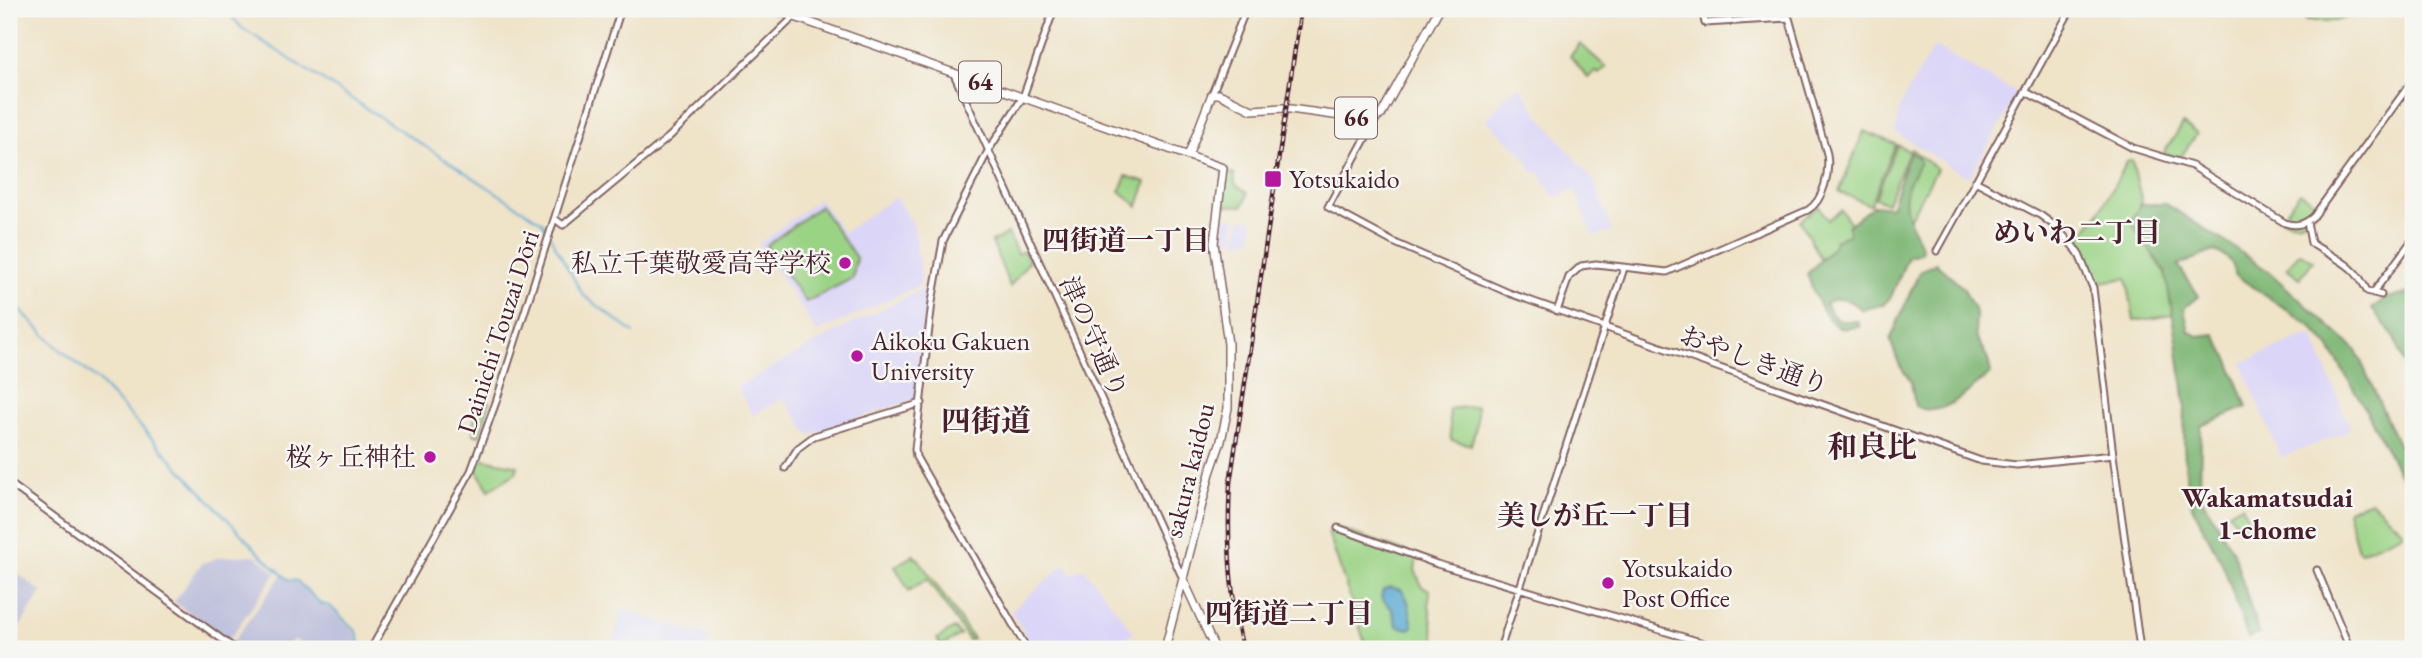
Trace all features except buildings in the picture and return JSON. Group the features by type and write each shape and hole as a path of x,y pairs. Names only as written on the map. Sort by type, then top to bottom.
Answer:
{"main road":[{"name":"64","path":"772,9 1188,156"},
{"name":"66","path":"1212,94 1219,94 1252,110 1279,107 1376,119 1381,115 1439,9"},
{"path":"1188,156 1212,94"},
{"name":"sakura kaidou","path":"1188,156 1223,168 1214,243 1226,331 1229,391 1225,427 1210,473 1183,579 1215,649"},
{"path":"1165,649 1183,579"}],"street":[{"name":"Dainichi Touzai Dōri","path":"371,649 471,471 621,9"},
{"path":"555,219 563,225 669,137 802,9"},
{"path":"1027,649 916,457 939,253 958,208 988,151 1023,97 1054,9"},
{"path":"1212,94 1246,9"},
{"path":"1557,311 1569,277 1581,266 1597,264 1667,272 1812,207 1818,201 1829,166 1789,18 1705,23 1702,9"},
{"path":"1937,251 2071,9"},
{"name":"津の守通り","path":"953,72 1183,579"},
{"path":"2026,92 2133,148 2192,166 2284,223 2294,225 2306,222 2319,210 2413,80"},
{"name":"おやしき通り","path":"1376,119 1328,207 1393,242 1493,287 1557,311 1981,461 2017,465 2113,455"},
{"path":"1975,181 2040,215 2055,226 2078,252 2093,288 2140,649"},
{"path":"2306,222 2311,243 2342,260 2362,279 2367,291 2381,295"},
{"path":"2373,293 2413,239"},
{"path":"1500,649 1625,268"},
{"path":"785,468 798,448 814,436 922,402"},
{"path":"9,483 235,649"},
{"path":"1338,528 1437,564 1724,649"},
{"path":"2317,570 2350,649"}],"shaded area":[{"path":"1934,46 2018,94 1969,178 1895,132 1903,100"},
{"path":"1520,86 1540,116 1594,181 1612,232 1593,236 1575,190 1553,197 1539,172 1534,173 1522,153 1486,120 1505,97"},
{"name":"私立千葉敬愛高等学校","path":"895,197 914,226 922,284 816,331 759,244 819,199 843,233"},
{"path":"1220,218 1236,219 1233,241 1218,239"},
{"path":"1240,219 1252,220 1254,223 1251,240 1236,242"},
{"name":"Aikoku Gakuen University","path":"927,287 918,398 809,435 783,398 753,415 737,387 841,329"},
{"path":"2308,335 2313,337 2350,427 2349,431 2283,457 2280,456 2242,364"},
{"path":"255,555 276,573 228,641 174,602 202,563 221,557"},
{"path":"1065,564 1072,574 1084,568 1134,633 1109,649 1034,649 1011,611"},
{"path":"11,569 42,592 15,634 9,630"},
{"path":"281,576 297,583 319,604 331,609 356,634 360,649 308,649 294,639 286,649 240,649 232,643"},
{"path":"622,610 710,637 705,649 612,649"}],"green space":[{"path":"2303,9 2413,9 2413,12 2374,11 2334,21 2306,21"},
{"path":"1580,44 1606,67 1599,74 1595,71 1588,78 1570,56"},
{"path":"2183,124 2197,134 2180,158 2163,154"},
{"path":"1864,131 1896,144 1870,205 1839,192"},
{"path":"1897,145 1909,151 1887,203 1875,198"},
{"path":"1911,149 1937,169 1907,223 1899,190 1902,170"},
{"path":"1910,152 1918,157 1920,163 1908,186 1906,205 1907,214 1922,247 1921,253 1908,256 1891,297 1884,304 1862,310 1845,300 1836,299 1825,303 1837,319 1858,321 1859,327 1841,328 1825,313 1807,274 1833,247 1835,241 1849,234 1848,226 1874,205 1891,207"},
{"path":"2132,160 2147,224 2166,263 2180,314 2134,321 2127,278 2095,283 2076,242 2098,214 2127,162"},
{"path":"1223,172 1234,174 1235,184 1247,193 1242,206 1222,205 1220,200"},
{"path":"1126,176 1146,182 1138,206 1120,191"},
{"path":"2300,192 2320,205 2303,221 2281,219"},
{"path":"2140,204 2166,204 2233,247 2268,271 2356,350 2398,444 2413,467 2413,490 2397,470 2329,347 2310,325 2235,275 2231,263 2219,253 2214,251 2178,265 2199,296 2184,308 2189,332 2198,336 2215,334 2247,407 2201,426 2200,495 2233,551 2259,634 2248,638 2223,565 2193,508 2187,489 2185,404 2176,334 2165,272 2131,223"},
{"path":"820,206 856,258 853,278 806,302 766,246"},
{"path":"1819,206 1828,220 1841,210 1851,223 1848,244 1820,259 1800,220"},
{"path":"1008,233 1017,254 1024,251 1029,261 1010,287 992,242"},
{"path":"2301,253 2313,261 2300,278 2287,268"},
{"path":"1936,263 1964,289 1976,314 1975,335 1988,359 1991,373 1956,401 1925,410 1915,406 1911,382 1900,366 1890,340 1919,272"},
{"path":"2413,292 2413,387 2395,338 2372,309 2384,299"},
{"path":"483,398 490,402 479,436 473,434 475,428 472,426"},
{"path":"1477,406 1477,423 1471,445 1451,440 1449,409"},
{"path":"479,458 518,466 516,473 489,490 475,468"},
{"path":"2371,501 2403,531 2402,534 2361,552 2358,550 2347,512"},
{"path":"2242,505 2250,522 2239,527 2229,512"},
{"path":"1338,528 1417,556 1415,570 1422,587 1430,590 1429,604 1436,649 1367,649 1328,532"},
{"path":"914,555 973,639 969,640 927,579 909,591 895,566"},
{"path":"954,628 960,635 941,646 937,639"}],"water":[{"path":"1390,587 1402,590 1408,601 1413,627 1409,629 1397,626 1392,609 1381,598 1383,590"}],"waterway":[{"path":"225,9 242,28 542,222 547,231"},
{"path":"550,236 583,295 634,333"},
{"path":"9,299 55,345 98,381 259,553 289,580 297,581 321,604 330,606 357,632 362,649"}],"railway":[{"path":"1243,649 1230,567 1230,483 1301,9"}],"place":[{"name":"Yotsukaido","path":"1273,179"},
{"name":"私立千葉敬愛高等学校","path":"845,263"},
{"name":"Aikoku Gakuen University","path":"857,356"},
{"name":"桜ヶ丘神社","path":"430,457"},
{"name":"Yotsukaido Post Office","path":"1608,583"}],"district":[{"name":"めいわ二丁目","path":"2077,232"},
{"name":"四街道一丁目","path":"1126,240"},
{"name":"四街道","path":"986,421"},
{"name":"和良比","path":"1872,447"},
{"name":"Wakamatsudai 1-chome","path":"2267,513"},
{"name":"美しが丘一丁目","path":"1595,515"},
{"name":"四街道二丁目","path":"1289,613"}]}
